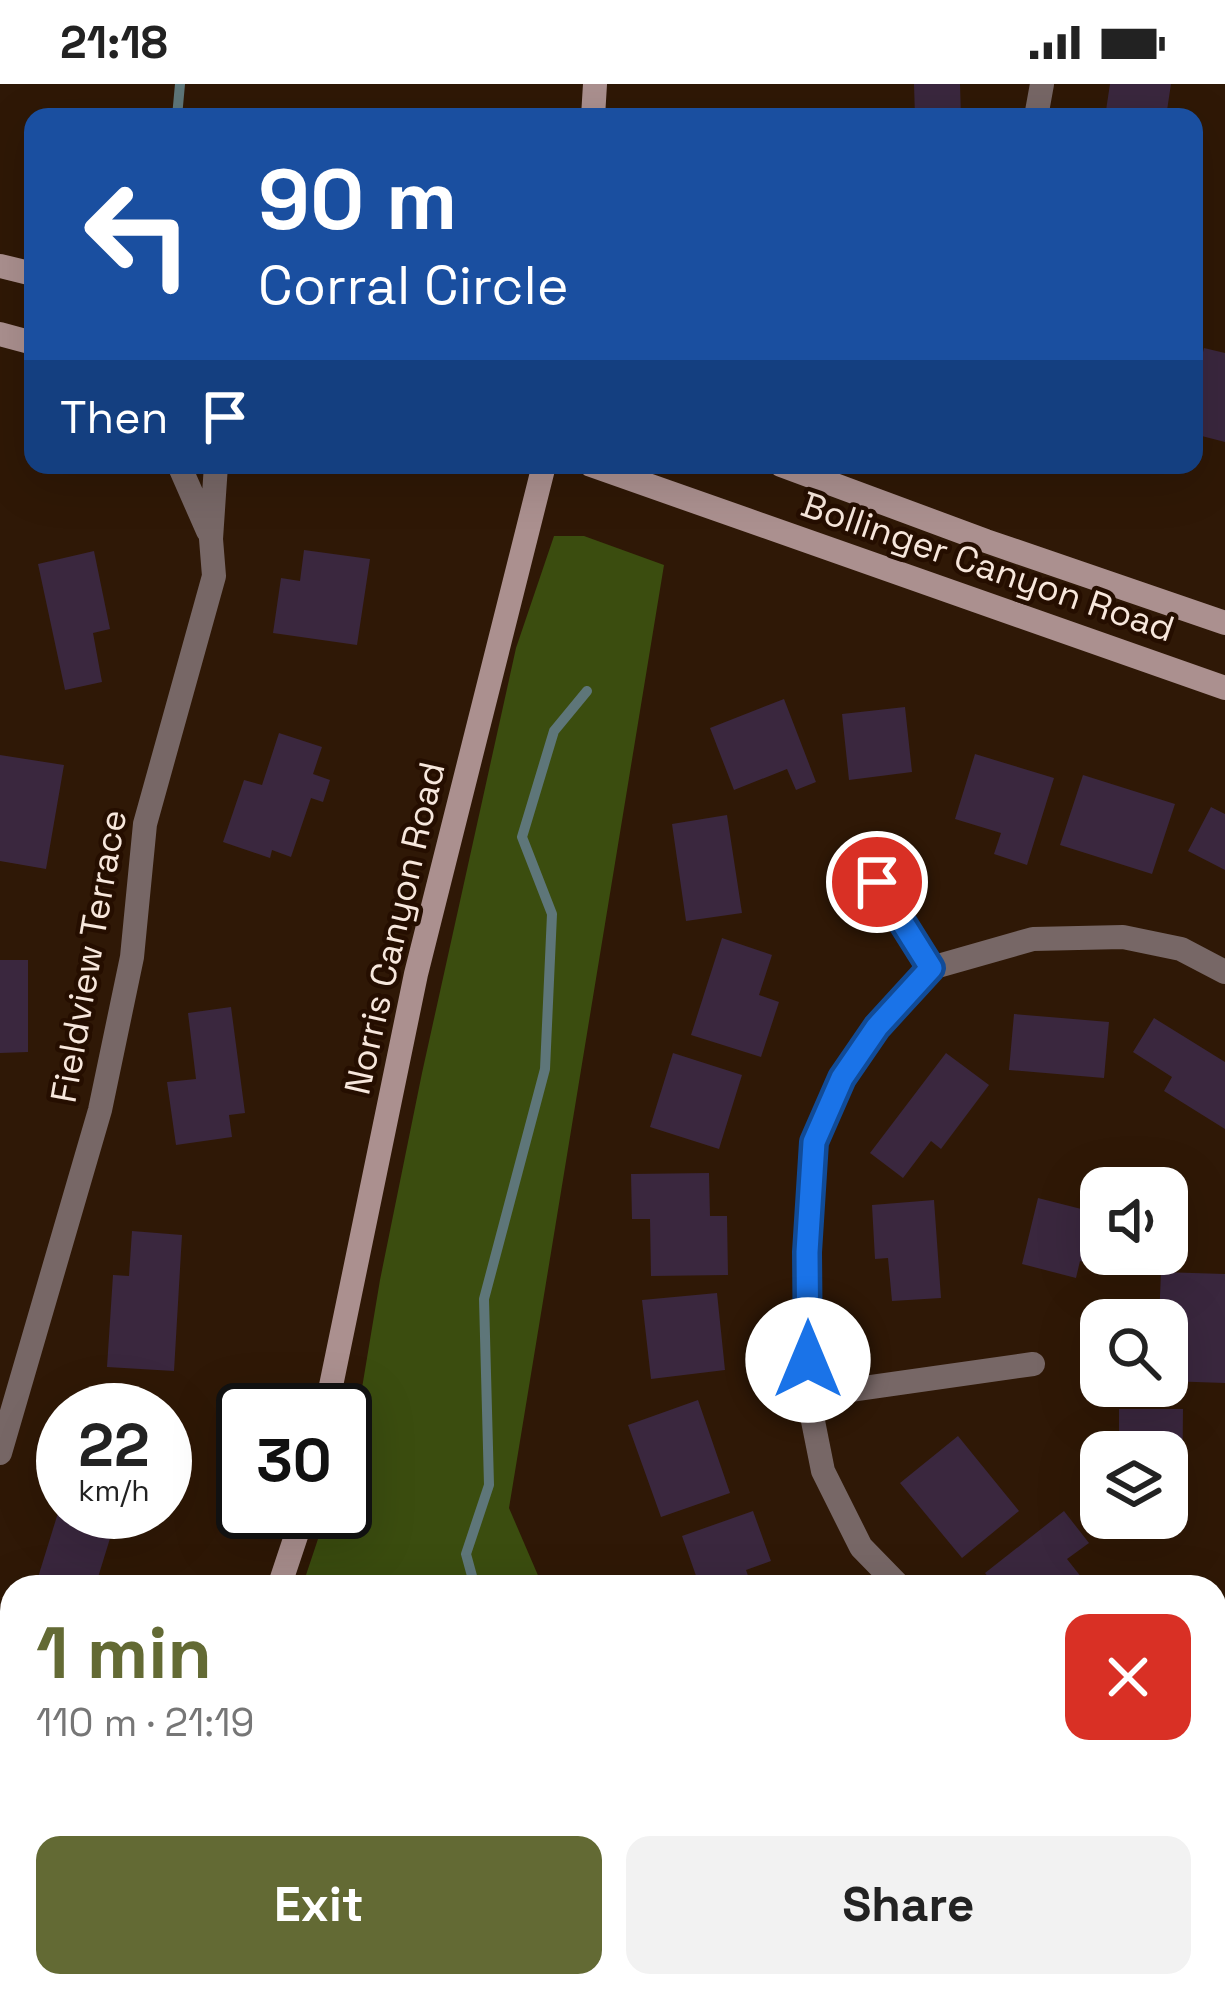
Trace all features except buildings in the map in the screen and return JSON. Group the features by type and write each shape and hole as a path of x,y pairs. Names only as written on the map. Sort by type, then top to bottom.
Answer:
{"main road":[{"name":"Norris Canyon Road","path":"332,1383 416,974 542,474"},
{"name":"Bollinger Canyon Road","path":"617,474 1225,688"},
{"name":"Bollinger Canyon Road","path":"806,474 1225,623"},
{"path":"283,1575 295,1539"}],"street":[{"name":"Fieldview Terrace","path":"183,474 211,539"},
{"name":"Fieldview Terrace","path":"0,1453 100,1110 132,957 145,824 214,576 215,474"},
{"path":"877,882 931,968"},
{"path":"888,1575 861,1547 823,1471 808,1396 807,1252 814,1142 842,1078 877,1027 931,968 1034,939 1123,937 1181,949 1225,972"},
{"path":"808,1396 1033,1364"}],"green space":[{"path":"554,536 584,536 664,565 509,1508 538,1575 306,1575 318,1539 372,1539 372,1383 363,1383 422,1073 516,648"}],"waterway":[{"path":"178,108 180,84"},
{"path":"472,1575 466,1554 489,1485 484,1299 545,1069 552,914 522,837 554,731 587,691"}],"route":[{"path":"808,1360 807,1252 814,1142 842,1078 877,1027 931,968 877,882"}]}
